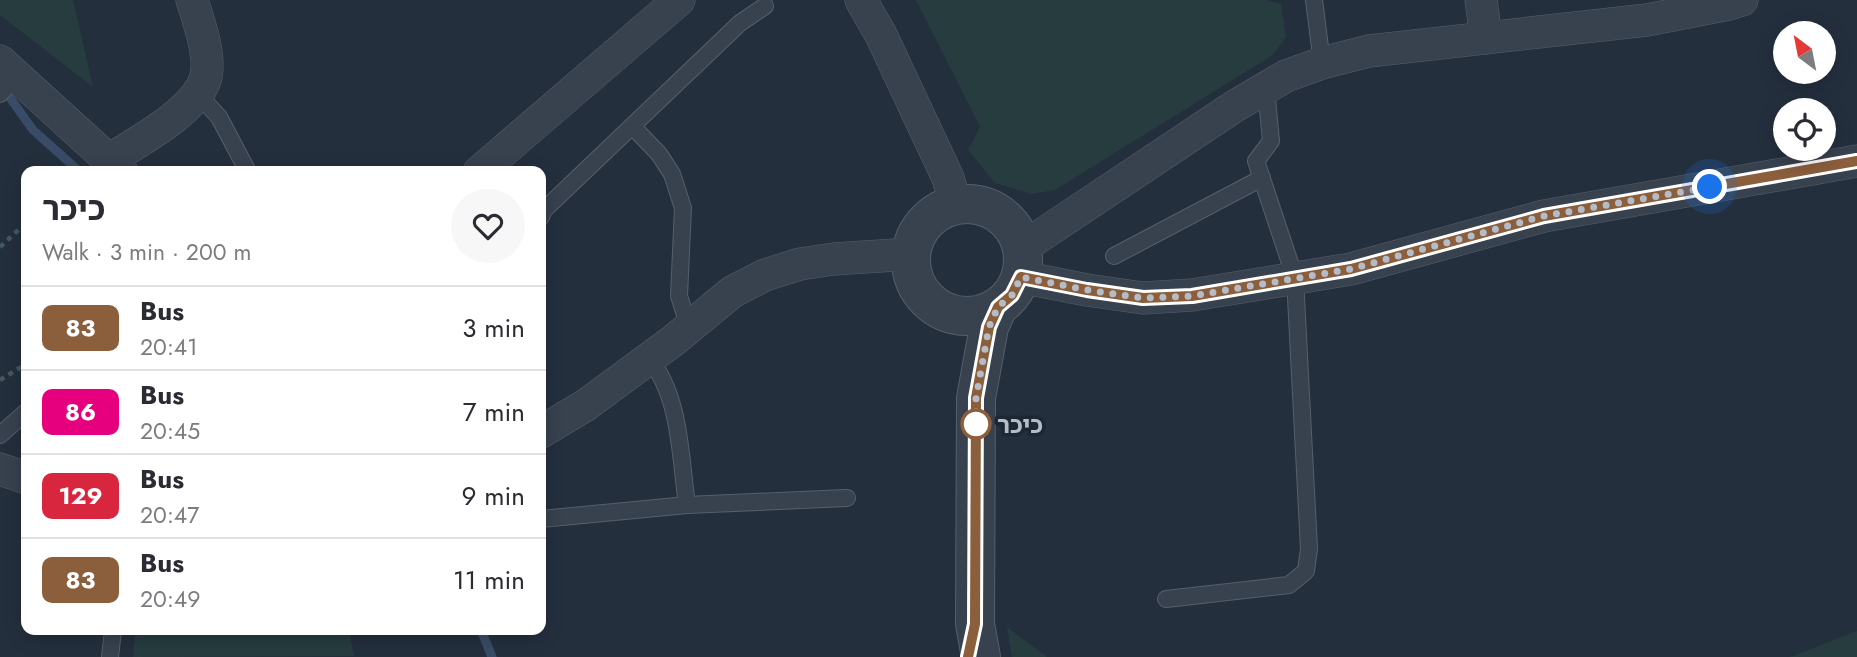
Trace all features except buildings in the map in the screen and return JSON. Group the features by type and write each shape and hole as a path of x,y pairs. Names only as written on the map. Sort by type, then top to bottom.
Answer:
{"street":[{"path":"6,77 116,166 194,98 205,80 207,61 192,0"},
{"path":"486,166 679,0"},
{"path":"861,0 881,35 943,166 957,205"},
{"path":"1481,0 1486,38"},
{"path":"1022,263 1235,106 1286,76 1369,51 1647,20 1742,0"},
{"path":"1022,263 1087,290 1143,298 1192,296 1351,269 1544,216 1857,161"},
{"path":"974,204 990,209 1006,218 1016,232 1022,263 1012,295 998,307 979,315 964,316 939,309 922,295 912,269 911,254 921,228 937,214 957,205 974,204"},
{"path":"546,429 586,405 732,292 765,275 811,262 911,254"},
{"path":"974,646 976,398 989,327 998,307"},
{"path":"939,309 959,346 976,398"},
{"path":"0,469 21,476"}],"lane":[{"path":"1314,0 1322,63"},
{"path":"546,208 740,23 765,6"},
{"path":"1166,599 1289,585 1306,572 1309,549 1295,278 1256,161 1271,141 1266,88"},
{"path":"194,98 208,105 219,117 245,166"},
{"path":"632,126 659,154 672,174 683,208 678,296 689,327"},
{"path":"1114,256 1262,178"},
{"path":"649,358 661,373 674,407 687,505"},
{"path":"0,435 21,416"},
{"path":"546,519 687,505 847,498"},
{"path":"110,657 112,635"}],"path":[{"path":"0,247 21,228"},
{"path":"0,380 21,367"}],"green space":[{"path":"0,0 73,0 93,87 0,15"},
{"path":"916,0 1266,0 1281,4 1286,37 1273,55 1055,190 1032,194 995,183 968,150 980,127"},
{"path":"1007,627 1047,657 1012,657"},
{"path":"1857,631 1857,657 1790,657"},
{"path":"135,635 350,635 354,656 133,657"}],"waterway":[{"path":"3,88 33,130 73,166"},
{"path":"483,635 492,657"}],"bus line":[{"name":"83","path":"968,657 975,624 976,398 989,327 998,307 1012,295 1021,277 1143,298 1192,296 1351,269 1544,216 1857,161"}],"place":[{"name":"כיכר","path":"976,424"}],"route":[{"path":"976,424 976,398 989,327 998,307 1012,295 1021,277 1143,298 1192,296 1351,269 1544,216 1710,187"}]}
